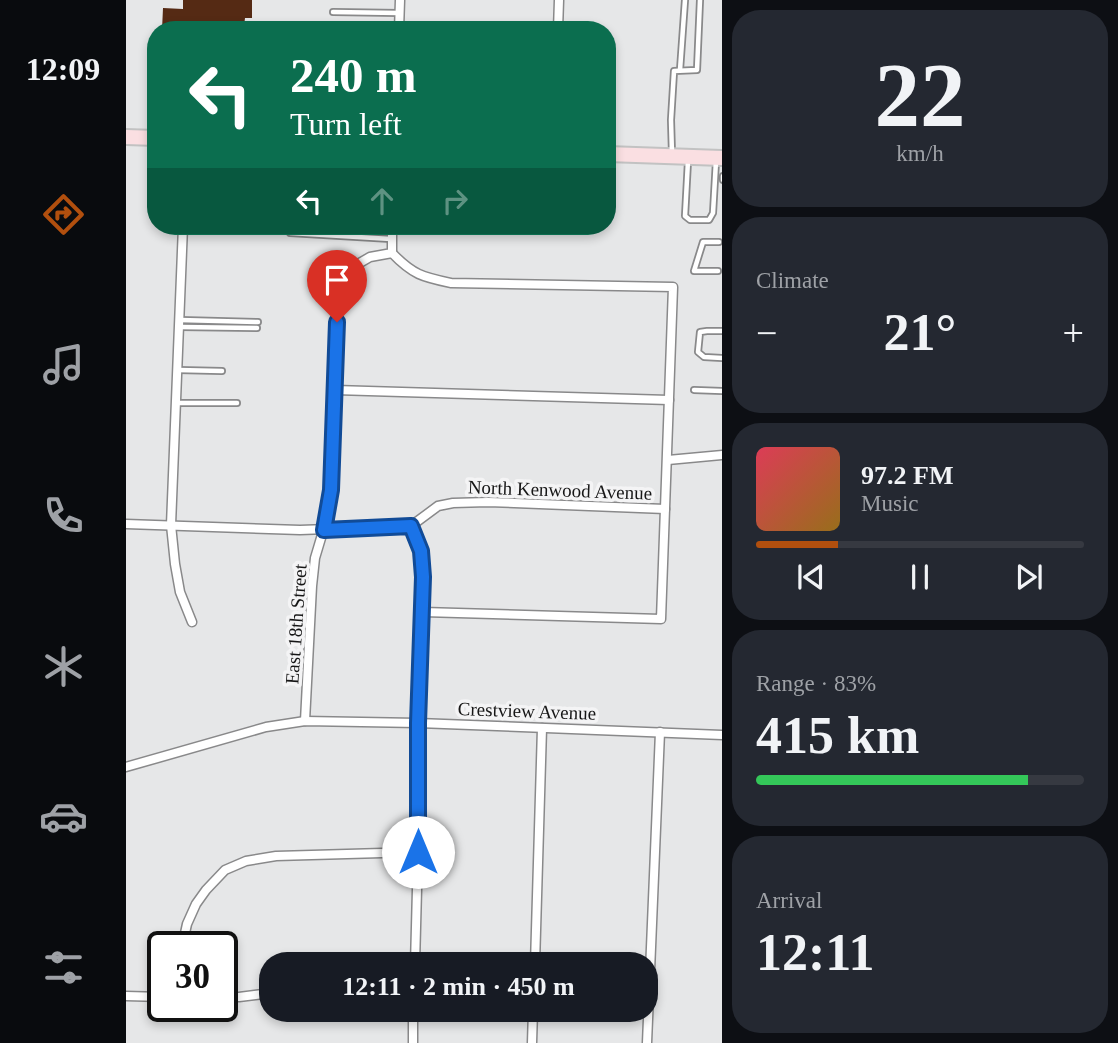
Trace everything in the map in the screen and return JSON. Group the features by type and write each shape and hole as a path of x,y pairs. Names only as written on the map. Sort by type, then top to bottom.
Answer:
{"main road":[{"path":"126,137 147,138"},
{"path":"616,154 719,158"}],"street":[{"path":"400,0 400,21"},
{"path":"558,21 559,0"},
{"path":"183,235 171,525 180,592 192,622"},
{"path":"392,235 392,253 405,266 420,276 451,283 673,287 661,619 423,612"},
{"name":"East 18th Street","path":"305,721 315,558 324,530 331,490 338,300 351,268 370,257 392,253"},
{"path":"335,390 669,400"},
{"name":"North Kenwood Avenue","path":"668,460 722,455"},
{"name":"North Kenwood Avenue","path":"411,526 438,506 453,503 665,509"},
{"path":"126,524 324,530 411,526 421,551 423,612 418,723 415,952"},
{"name":"Crestview Avenue","path":"126,766 267,727 305,721 722,735"},
{"path":"535,952 542,728"},
{"path":"648,1043 660,732"},
{"path":"186,931 196,904 206,890 225,870 246,862 276,856 418,852"},
{"path":"238,998 259,995"},
{"path":"126,996 147,997"},
{"path":"413,1043 414,1022"},
{"path":"532,1043 533,1022"}],"lane":[{"path":"680,70 685,0"},
{"path":"672,156 674,71 697,70 700,0"},
{"path":"333,12 400,13"},
{"path":"688,157 685,216 690,220 712,218 719,158"},
{"path":"324,235 392,239"},
{"path":"718,271 694,271 703,242 719,242"},
{"path":"179,323 258,325"},
{"path":"722,331 700,332 698,342 698,352 704,357 722,358"},
{"path":"177,370 222,371"},
{"path":"694,390 722,391"},
{"path":"176,403 237,403"}],"building":[{"path":"183,0 252,0 252,18 245,18 245,21 162,21 163,8 183,9"}],"route":[{"path":"337,322 331,490 324,530 411,526 421,551 423,612 418,723 418,852"}]}
